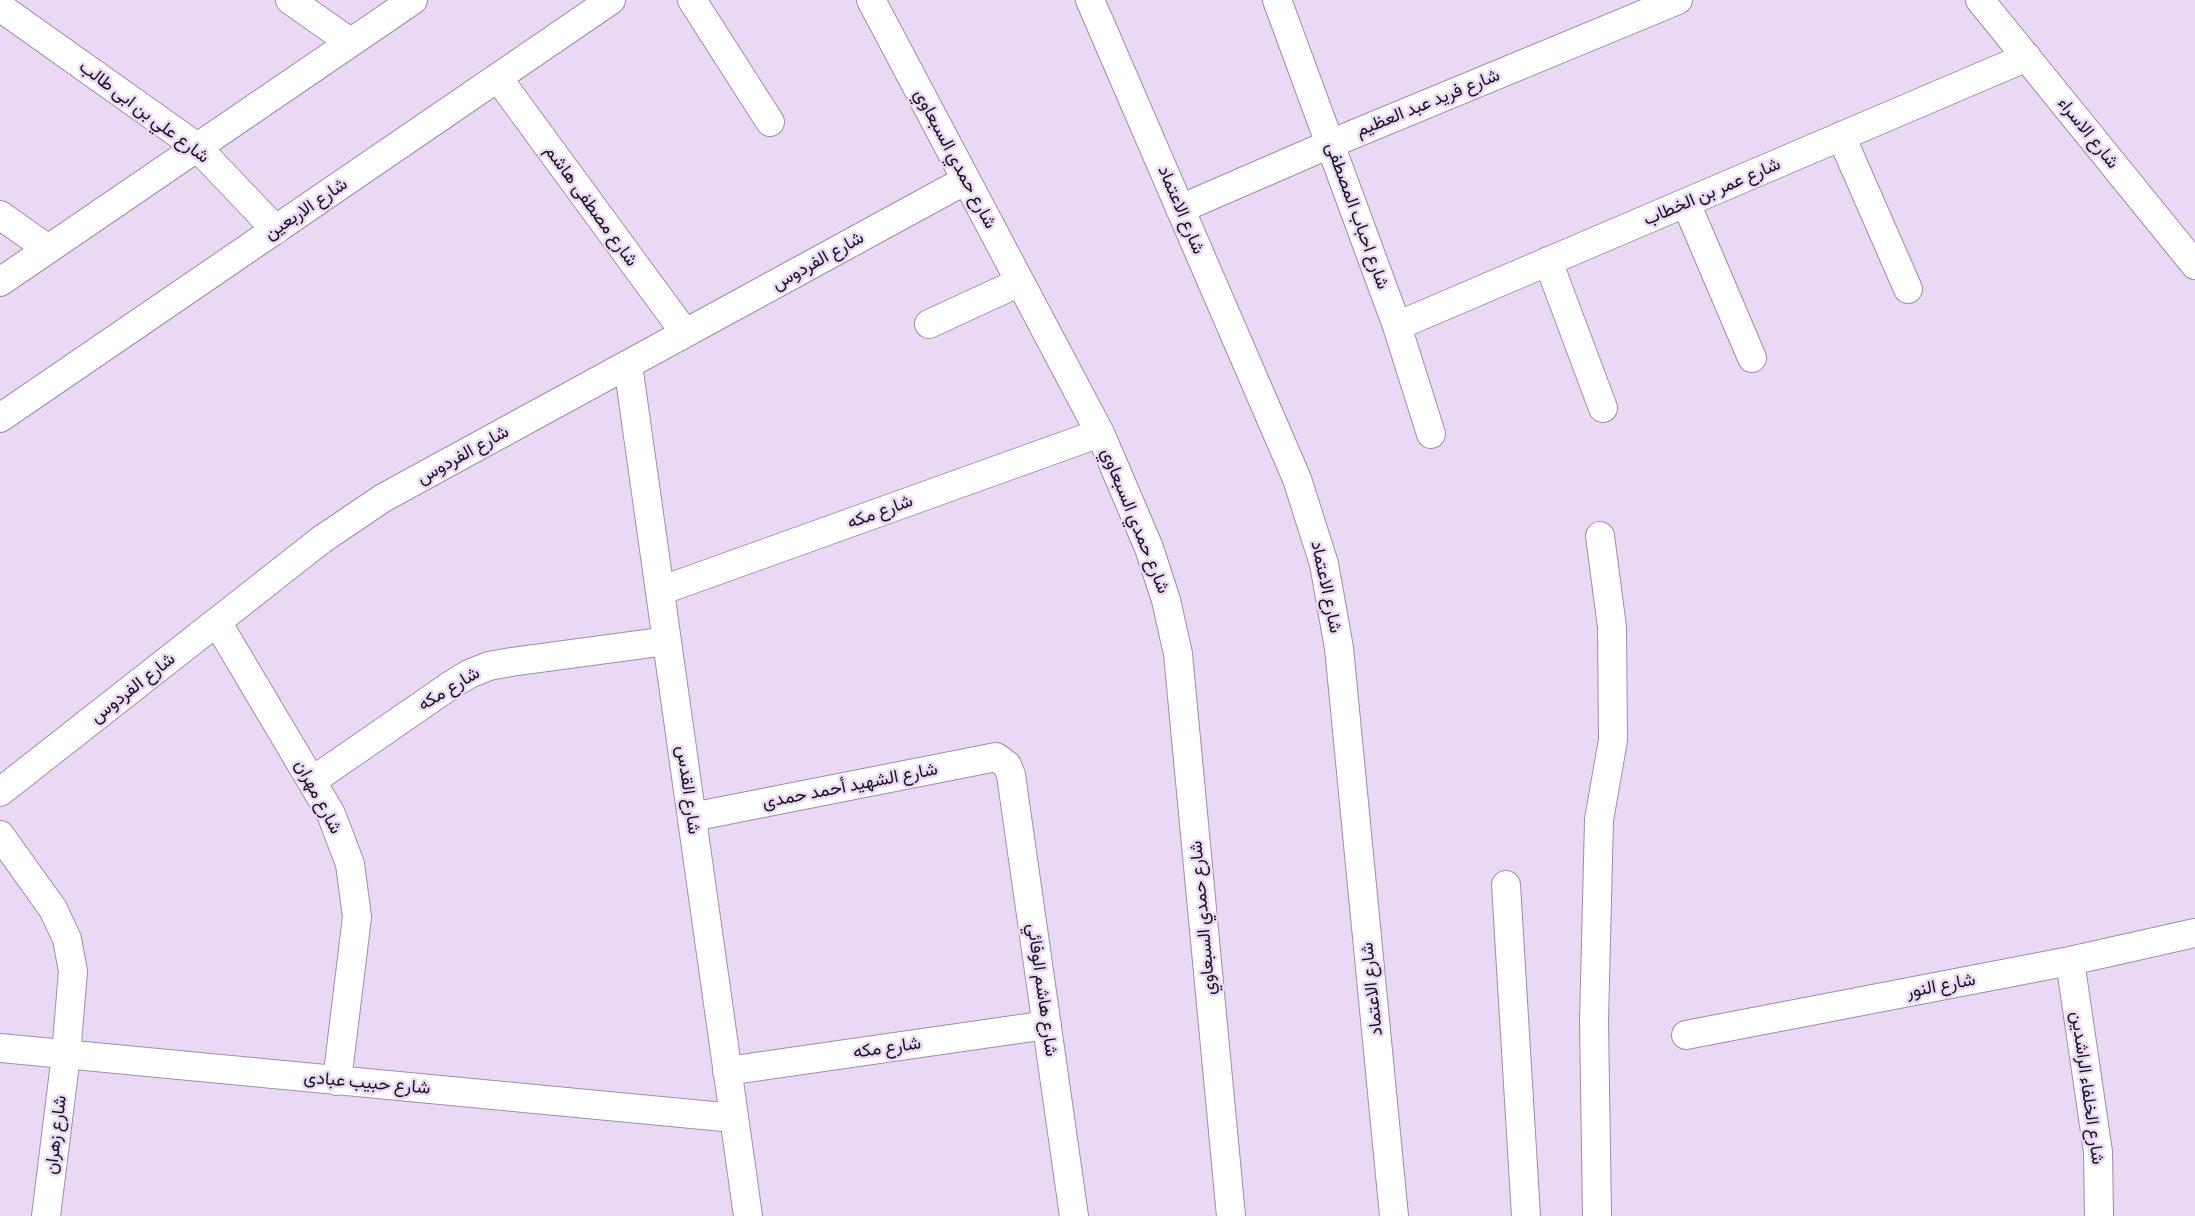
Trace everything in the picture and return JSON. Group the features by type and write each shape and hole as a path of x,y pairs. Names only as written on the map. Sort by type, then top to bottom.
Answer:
{"street":[{"path":"290,0 350,42"},
{"path":"0,282 412,0"},
{"name":"شارع الاربعين","path":"0,418 611,0"},
{"path":"692,0 770,122"},
{"name":"شارع حمدي السبعاوي","path":"871,0 1100,433 1149,548 1166,600 1178,654 1231,1216"},
{"name":"شارع الاعتماد","path":"1090,0 1297,479 1324,564 1339,648 1394,1216"},
{"name":"شارع احباب المصطفى","path":"1277,0 1397,326 1431,434"},
{"name":"شارع فريد عبد العظيم","path":"1180,210 1330,144 1678,0"},
{"name":"شارع الاسراء","path":"1980,0 2195,265"},
{"name":"شارع علي بن ابى طالب","path":"0,7 197,147 276,230"},
{"name":"شارع عمر بن الخطاب","path":"1397,326 2026,57"},
{"name":"شارع مصطفى هاشم","path":"498,78 685,333"},
{"path":"1841,136 1908,290"},
{"name":"شارع الفردوس","path":"0,792 321,540 383,498 966,180"},
{"path":"1686,203 1752,358"},
{"path":"0,215 48,249"},
{"path":"1548,262 1603,408"},
{"path":"929,324 1020,282"},
{"name":"شارع القدس","path":"628,365 748,1216"},
{"name":"شارع مكه","path":"660,591 1100,433"},
{"path":"1597,1216 1594,1021 1599,820 1613,740 1612,627 1600,536"},
{"name":"شارع مهران","path":"217,622 332,814 350,864 357,918 337,1081"},
{"name":"شارع مكه","path":"312,781 451,685 469,674 489,666 667,642"},
{"name":"شارع الشهيد أحمد حمدى","path":"692,817 986,758 996,757 1006,765"},
{"name":"شارع هاشم الوفائي","path":"1006,765 1011,776 1074,1216"},
{"name":"شارع زهران","path":"0,835 54,908 66,939 73,971 66,1055 46,1216"},
{"path":"1506,885 1526,1216"},
{"name":"شارع النور","path":"1686,1035 2070,961 2195,933"},
{"name":"شارع الخلفاء الراشدين","path":"2070,961 2098,1152 2099,1216"},
{"name":"شارع مكه","path":"727,1071 1047,1024"},
{"name":"شارع حبيب عبادى","path":"0,1048 734,1118"}]}
